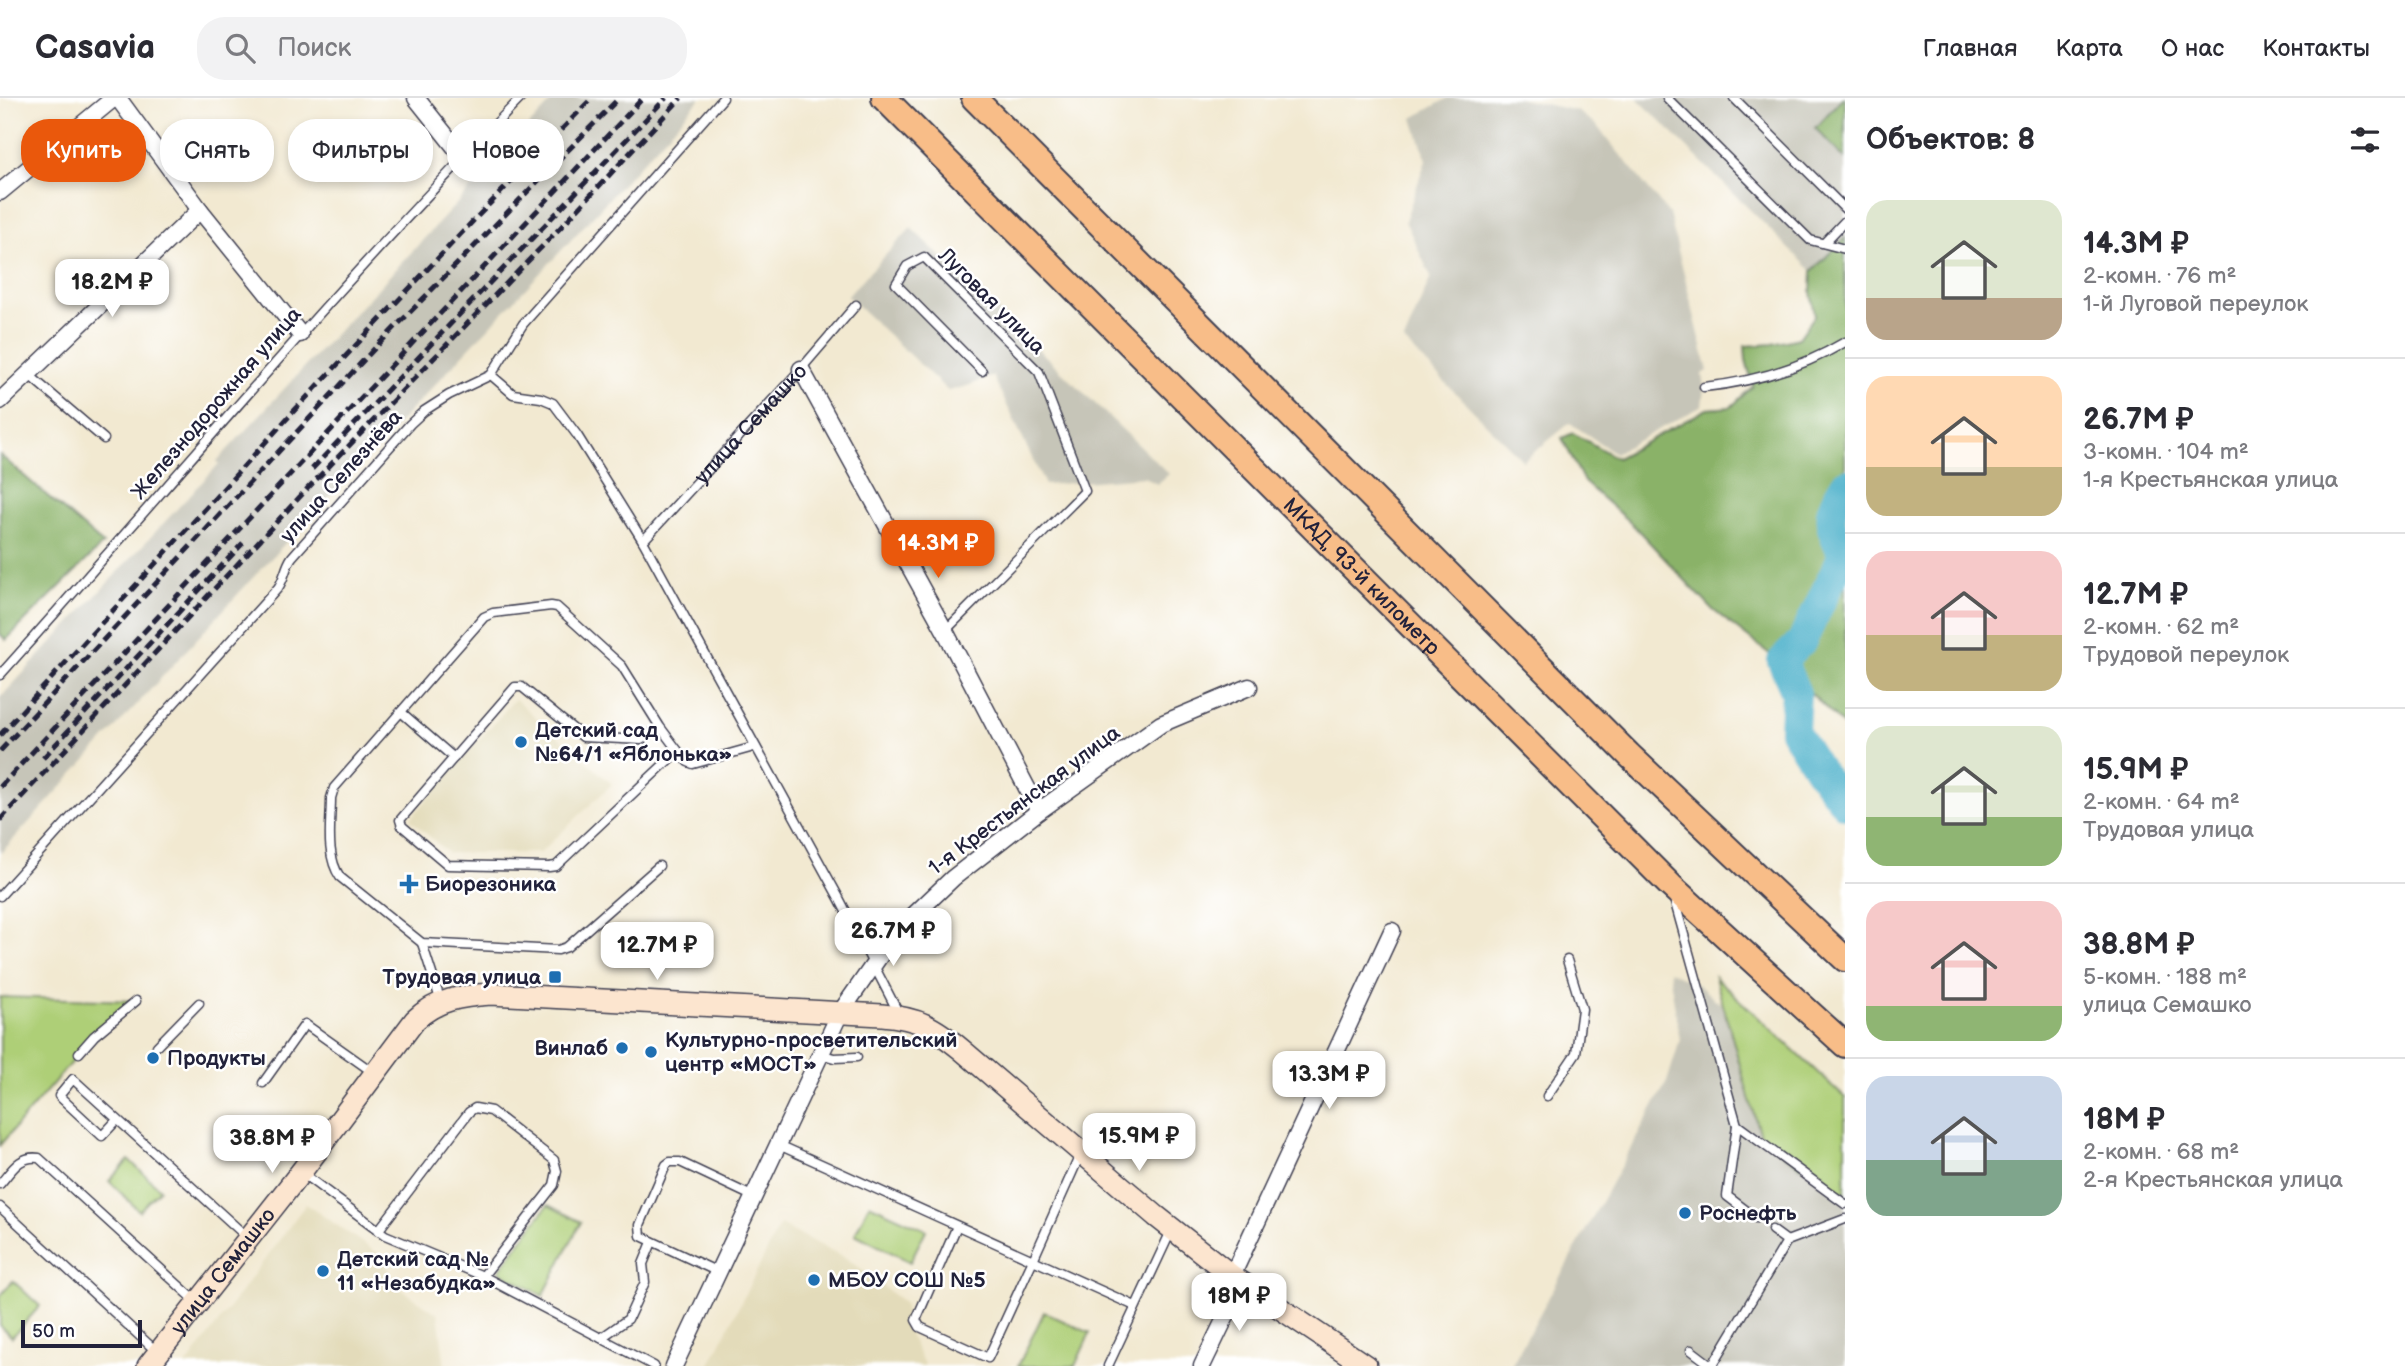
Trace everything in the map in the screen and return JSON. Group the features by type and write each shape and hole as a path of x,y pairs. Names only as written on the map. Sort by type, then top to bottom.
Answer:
{"highway":[{"name":"МКАД, 93-й километр","path":"884,98 1671,886 1845,1045"},
{"path":"974,98 1629,755 1845,959"}],"main road":[{"path":"433,1007 462,996 491,994 840,1013 920,1021 940,1032 1237,1280 1366,1366"},
{"name":"улица Семашко","path":"153,1360 301,1172 415,1020 433,1007"}],"street":[{"path":"0,192 116,98 200,210 300,334"},
{"path":"416,98 447,137"},
{"path":"0,401 200,210"},
{"path":"801,369 945,631 1039,811"},
{"name":"1-я Крестьянская улица","path":"674,1366 840,1013 872,965 913,916 953,878 1039,811 1161,724 1249,687"},
{"path":"1202,1366 1237,1280 1392,931"}],"lane":[{"name":"Железнодорожная улица","path":"501,119 522,98"},
{"path":"723,98 523,324 491,375 513,394 541,398 553,403 566,418 643,541 839,898 900,1017"},
{"path":"1667,98 1810,240 1845,249"},
{"path":"1734,98 1845,209"},
{"name":"Железнодорожная улица","path":"0,675 300,334 447,174"},
{"path":"1824,243 1845,221"},
{"name":"Луговая улица","path":"945,631 1085,491 1039,372 924,257 907,266 896,284 982,371"},
{"name":"улица Семашко","path":"643,541 856,305"},
{"path":"1704,387 1737,382 1817,359 1845,342"},
{"path":"28,374 104,439"},
{"name":"улица Селезнёва","path":"0,895 278,588 287,563 410,424 449,395 491,375"},
{"path":"659,866 567,947 558,950 422,943 340,877 331,858 331,797 334,788 488,614 551,606 561,611 622,666 660,727 688,762 693,764 754,747"},
{"path":"660,727 641,740 582,736 518,686 401,818 402,826 448,865 549,867 559,863 678,751"},
{"path":"401,712 454,758"},
{"path":"1671,886 1737,1125 1727,1196 1756,1218"},
{"path":"422,943 433,1007"},
{"path":"1547,1096 1576,1053 1582,1009 1567,960"},
{"path":"79,1054 93,1036 136,1001"},
{"path":"157,1046 199,1003"},
{"path":"263,1083 305,1024 374,1073"},
{"path":"820,1055 834,1058 857,1057"},
{"path":"117,1120 102,1136 59,1096 73,1079 248,1238"},
{"path":"378,1231 469,1112 475,1108 491,1111 554,1160 557,1171 554,1185 482,1276"},
{"path":"1737,1125 1845,1204"},
{"path":"779,1145 1135,1306"},
{"path":"957,1226 916,1320 920,1327 989,1362 1081,1152"},
{"path":"0,1184 21,1160 27,1157 39,1158 198,1303"},
{"path":"718,1272 641,1236 640,1225 670,1162 680,1162 754,1198"},
{"path":"301,1172 378,1231 482,1276 654,1366"},
{"path":"0,1207 153,1360"},
{"path":"1691,1350 1712,1366 1787,1241 1845,1219"},
{"path":"1108,1366 1172,1228"},
{"path":"1772,1230 1787,1241"},
{"path":"601,1338 628,1319 645,1282 643,1264 652,1242"}],"shaded area":[{"path":"555,98 701,98 560,252 259,571 0,854 0,698 477,182 564,182 564,119 535,119"},
{"path":"1448,98 1517,98 1577,111 1596,125 1669,214 1708,371 1702,374 1702,406 1615,453 1570,423 1523,461 1404,341 1431,277 1405,221 1426,160 1413,118"},
{"path":"1637,98 1842,98 1815,128 1845,159 1845,237 1812,271"},
{"path":"911,228 1169,474 1157,484 1144,477 1045,485 993,376 948,391 847,296"},
{"name":"Детский сад №64/1 «Яблонька»","path":"515,699 612,784 540,853 448,853 410,819"},
{"path":"1669,971 1698,985 1845,1109 1845,1366 1511,1366 1667,1082 1680,1040"},
{"name":"Детский сад № 11 «Незабудка»","path":"306,1204 383,1257 395,1285 438,1314 445,1366 186,1366"},
{"name":"МБОУ СОШ №5","path":"780,1225 846,1258 904,1303 910,1336 925,1366 709,1366"}],"green space":[{"path":"1842,98 1845,98 1845,159 1815,128"},
{"path":"1845,238 1845,727 1776,659 1713,610 1634,526 1584,482 1562,438 1573,433 1617,458 1707,409 1731,407 1753,386 1745,346 1773,344 1799,338 1815,315 1811,292 1812,271"},
{"path":"0,455 103,544 6,640 0,634"},
{"path":"1715,977 1845,1098 1845,1193 1836,1191 1820,1180 1824,1174 1807,1162 1801,1167 1760,1136"},
{"path":"0,997 136,1001 94,1036 0,1145"},
{"path":"129,1160 160,1189 139,1211 109,1181"},
{"path":"869,1204 926,1230 910,1262 855,1234"},
{"path":"548,1205 581,1222 543,1296 499,1271"},
{"path":"13,1281 40,1306 12,1337 0,1326 0,1296"},
{"path":"1044,1312 1090,1333 1075,1366 1018,1366"}],"waterway":[{"path":"1845,484 1831,512 1830,520 1843,555 1802,641 1782,661 1796,693 1794,731 1845,804"}],"railway":[{"path":"0,735 292,413 592,98"},
{"path":"0,751 374,349 619,98"},
{"path":"0,787 643,98"},
{"path":"312,469 666,98"},
{"path":"0,820 308,488 560,228 681,98"},
{"path":"43,758 243,543"}],"place":[{"name":"Детский сад №64/1 «Яблонька»","path":"521,742"},
{"name":"Биорезоника","path":"409,884"},
{"name":"Трудовая улица","path":"555,977"},
{"name":"Винлаб","path":"622,1048"},
{"name":"Культурно-просветительский центр «МОСТ»","path":"651,1052"},
{"name":"Продукты","path":"153,1058"},
{"name":"Роснефть","path":"1685,1213"},
{"name":"Детский сад № 11 «Незабудка»","path":"323,1271"},
{"name":"МБОУ СОШ №5","path":"814,1280"}]}
